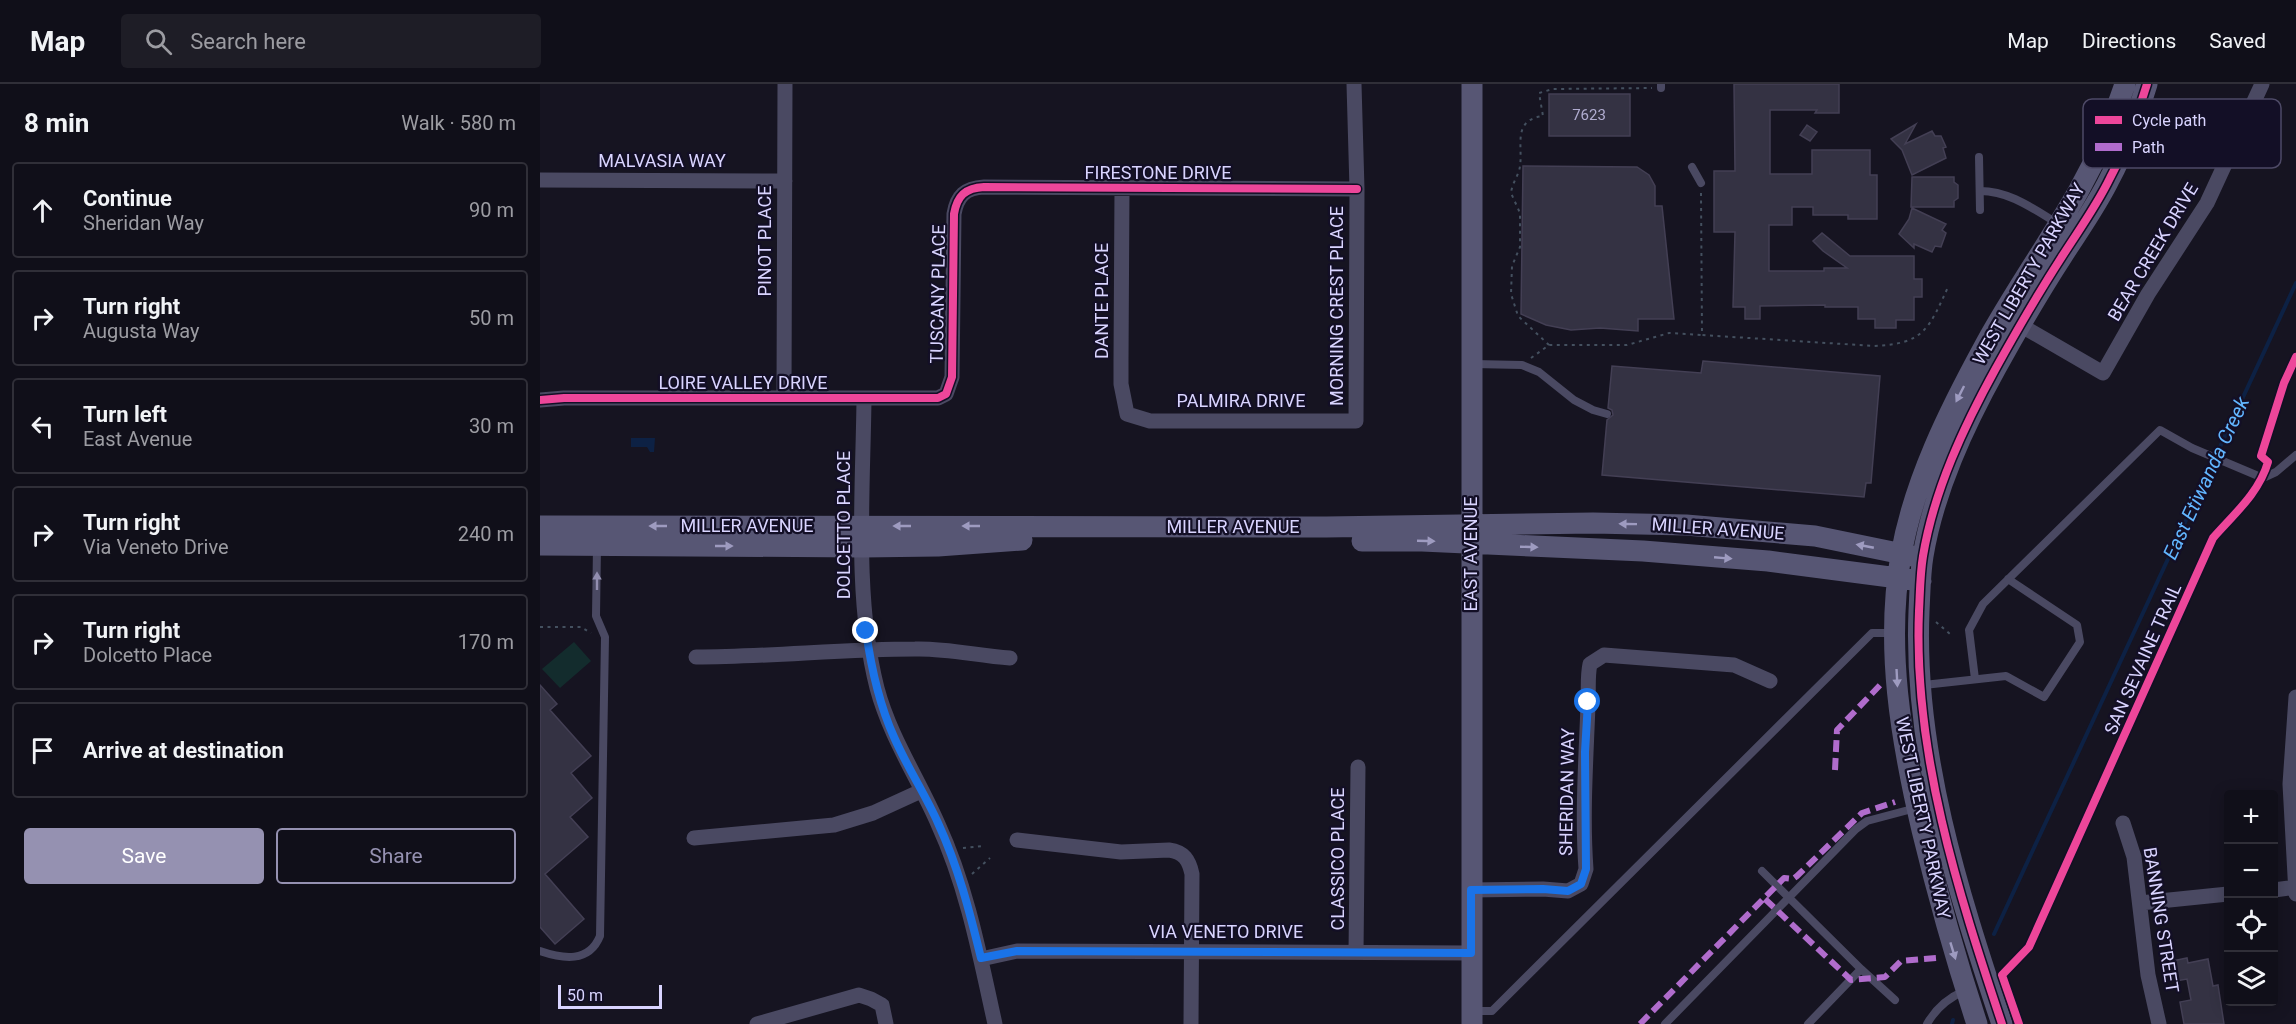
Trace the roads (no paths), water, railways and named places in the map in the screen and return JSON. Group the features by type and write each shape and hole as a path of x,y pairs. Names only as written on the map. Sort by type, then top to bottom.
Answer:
{"street":[{"name":"PINOT PLACE","path":"784,398 785,84"},
{"name":"MORNING CREST PLACE","path":"1354,84 1357,189 1356,421"},
{"name":"EAST AVENUE","path":"1472,84 1470,534 1472,1017"},
{"name":"WEST LIBERTY PARKWAY","path":"2119,99 2125,84"},
{"name":"WEST LIBERTY PARKWAY","path":"2142,99 2147,84"},
{"name":"BEAR CREEK DRIVE","path":"2255,99 2262,84"},
{"name":"WEST LIBERTY PARKWAY","path":"1977,1024 1947,929 1917,808 1906,751 1897,694 1894,633 1898,578 1902,553 1919,490 1945,423 2000,318 2079,191 2090,168"},
{"name":"WEST LIBERTY PARKWAY","path":"2002,1024 1972,931 1942,820 1929,758 1919,685 1922,558 1937,505 1960,439 1973,412 2020,325 2115,168"},
{"name":"BEAR CREEK DRIVE","path":"2020,325 2103,373 2148,294 2207,203 2223,168"},
{"name":"MALVASIA WAY","path":"540,180 785,181"},
{"name":"FIRESTONE DRIVE","path":"961,194 975,188 1357,189"},
{"name":"DANTE PLACE","path":"1122,188 1121,384 1127,414"},
{"name":"TUSCANY PLACE","path":"946,394 952,377 954,213 961,194"},
{"name":"LOIRE VALLEY DRIVE","path":"540,400 564,398 931,399 946,394"},
{"name":"DOLCETTO PLACE","path":"864,399 864,613 868,650 885,714 894,737 939,824 968,906 995,1024"},
{"name":"PALMIRA DRIVE","path":"1127,414 1150,420 1356,421"},
{"name":"MILLER AVENUE","path":"540,525 863,536 938,546 1002,540 1422,541 1470,534 1593,523 1735,528 1815,536 1922,558"},
{"name":"MILLER AVENUE","path":"1470,534 1757,560 1921,581"},
{"name":"MILLER AVENUE","path":"540,545 863,536"},
{"path":"696,657 931,649 1010,658"},
{"name":"SHERIDAN WAY","path":"1471,890 1568,891 1581,884 1586,869 1585,752 1587,678 1590,663 1604,655 1734,665 1770,681"},
{"path":"2278,890 2296,890 2290,784 2296,697"},
{"path":"1906,751 1918,763 1930,816 1934,820 1942,820"},
{"name":"CLASSICO PLACE","path":"1356,952 1358,767"},
{"path":"694,838 834,825 873,813 921,791"},
{"name":"BANNING STREET","path":"2123,823 2134,857 2148,975 2159,1024"},
{"path":"1017,840 1104,851 1168,850 1187,858 1192,874 1191,1024"},
{"path":"2140,903 2224,895"},
{"name":"VIA VENETO DRIVE","path":"981,958 1017,951 1471,953"},
{"path":"757,1024 848,996 859,995 882,1005 886,1024"}],"lane":[{"path":"1979,157 1980,210"},
{"path":"1692,167 1701,183"},
{"path":"1980,191 1995,191 2008,195 2058,224"},
{"path":"1471,364 1522,365 1539,372 1574,400 1607,414"},
{"path":"1975,679 1969,630 1983,604 2160,430 2192,448 2263,478 2276,472 2296,455"},
{"path":"540,951 565,957 578,957 590,952 597,945 600,936 605,637 596,616 597,545"},
{"path":"1919,685 2006,676 2044,697 2080,642 2077,625 2008,579"},
{"path":"1472,1017 1492,1011 1872,633 1894,633"},
{"path":"1665,1024 1862,825 1881,817 1917,808"},
{"path":"1762,870 1895,1000"},
{"path":"1808,1024 1861,969"},
{"path":"1927,1024 1932,1014 1950,997 1966,990"}],"water":[{"path":"631,438 655,438 654,452 650,452 647,447 631,447"}],"waterway":[{"name":"East Etiwanda Creek","path":"1994,934 2296,283"},
{"name":"East Etiwanda Creek","path":"1952,1024 1953,1020"}]}
